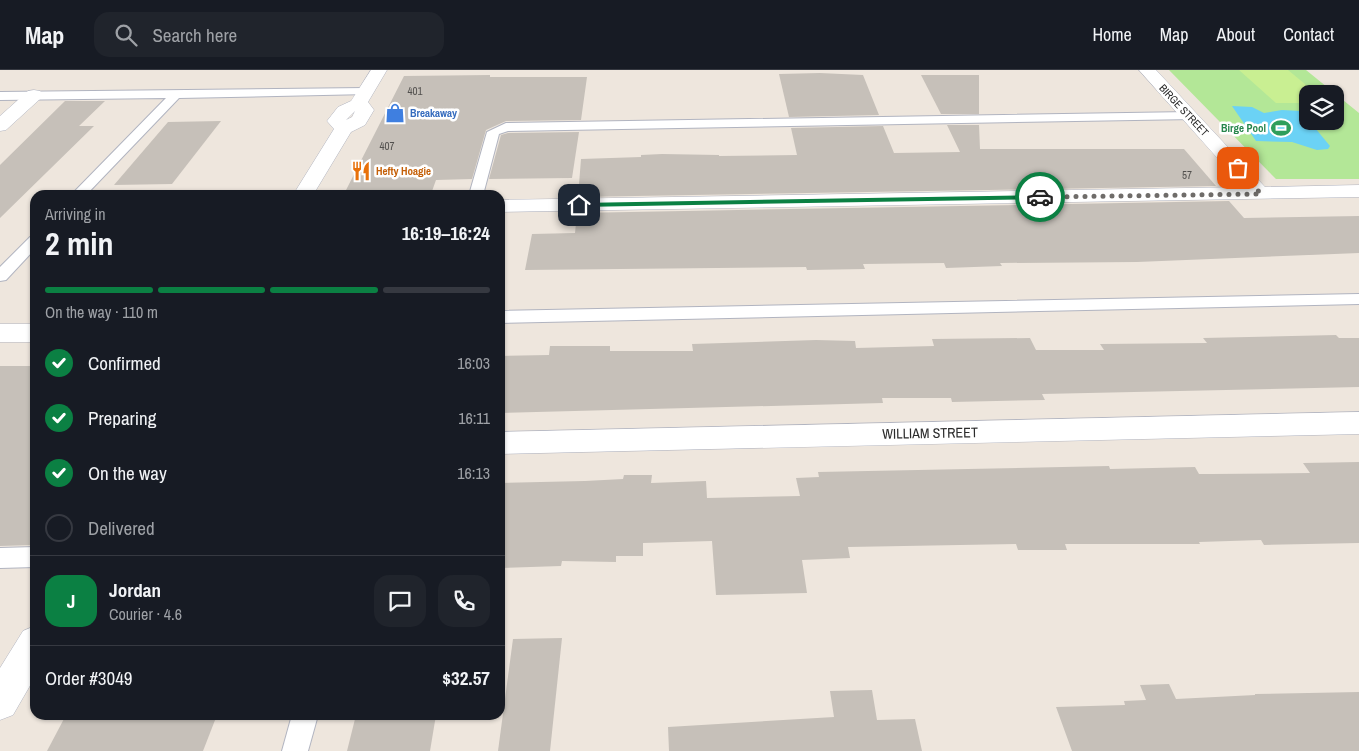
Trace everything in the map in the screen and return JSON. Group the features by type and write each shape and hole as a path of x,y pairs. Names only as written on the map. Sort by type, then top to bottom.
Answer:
{"street":[{"path":"305,190 344,128 359,121 365,110 361,98 379,70"},
{"name":"BIRGE STREET","path":"1147,70 1261,194"},
{"path":"0,126 34,95"},
{"path":"505,206 1359,191"},
{"path":"0,333 30,333"},
{"name":"WILLIAM STREET","path":"505,443 1359,422"},
{"path":"0,702 30,651"}],"lane":[{"path":"83,190 176,94"},
{"path":"0,96 176,94 361,98"},
{"path":"477,190 493,132 506,127 1190,116"},
{"path":"0,276 30,245"},
{"path":"505,317 1359,299"},
{"path":"0,558 30,557"},
{"path":"295,751 304,720"}],"green space":[{"path":"1169,70 1306,70 1324,85 1299,85 1299,130 1344,130 1344,101 1359,113 1359,179 1276,179"},
{"path":"1239,70 1288,70 1306,85 1299,85 1299,103 1276,103"}],"water":[{"name":"Birge Pool","path":"1232,106 1252,107 1264,113 1282,110 1299,111 1299,130 1317,130 1330,146 1328,149 1317,150 1292,142 1256,141"}],"building":[{"path":"779,74 863,75 879,115 789,117"},
{"path":"921,75 979,75 979,114 941,114"},
{"path":"404,76 587,77 581,120 506,121 486,130 472,179 436,180 432,190 346,190"},
{"path":"65,101 105,101 79,126 94,126 0,218 0,165"},
{"path":"221,121 172,184 114,185 168,122"},
{"path":"947,125 979,125 980,149 1184,149 1216,186 578,197 581,159 641,157 641,155 662,154 719,156 797,155 791,128 883,126 894,153 960,152"},
{"path":"579,132 572,178 489,179 501,135 508,133"},
{"path":"1229,201 1244,218 1359,216 1359,253 1137,262 1000,263 1002,266 946,268 944,263 863,264 865,269 807,270 806,267 525,270 532,234 575,233 577,213"},
{"path":"1336,335 1339,338 1359,338 1359,387 1042,394 1045,400 952,402 951,398 882,398 883,403 505,413 505,356 549,355 550,346 610,346 610,351 693,351 692,344 816,340 855,341 856,348 934,346 932,339 1030,338 1036,350 1104,350 1100,344 1207,343 1203,338"},
{"path":"0,366 30,366 30,545 0,546"},
{"path":"1359,462 1359,543 1264,545 1261,540 1199,542 1200,544 1065,544 1067,550 1018,550 1016,544 848,547 850,558 802,560 807,593 716,595 712,541 643,543 643,556 616,556 616,562 562,561 561,566 505,568 505,483 623,479 624,475 652,475 651,483 706,481 707,498 800,496 796,478 819,477 818,472 1109,466 1110,469 1195,467 1199,474 1310,473 1303,463"},
{"path":"562,638 550,751 498,751 502,720 505,720 505,699 513,639"},
{"path":"1169,684 1176,699 1255,694 1359,692 1359,751 1072,751 1056,707 1125,705 1124,701 1146,700 1140,685"},
{"path":"872,690 877,720 915,719 922,751 669,751 668,727 834,717 830,691"},
{"path":"63,720 215,720 203,751 47,751"},
{"path":"355,720 435,720 430,751 347,751"}],"way so far":[{"path":"1040,197 1261,194 1238,168"}],"place":[{"name":"Breakaway","path":"395,113"},
{"name":"Birge Pool","path":"1281,128"},
{"name":"Hefty Hoagie","path":"361,171"}],"route":[{"path":"579,205 1040,197"}]}
